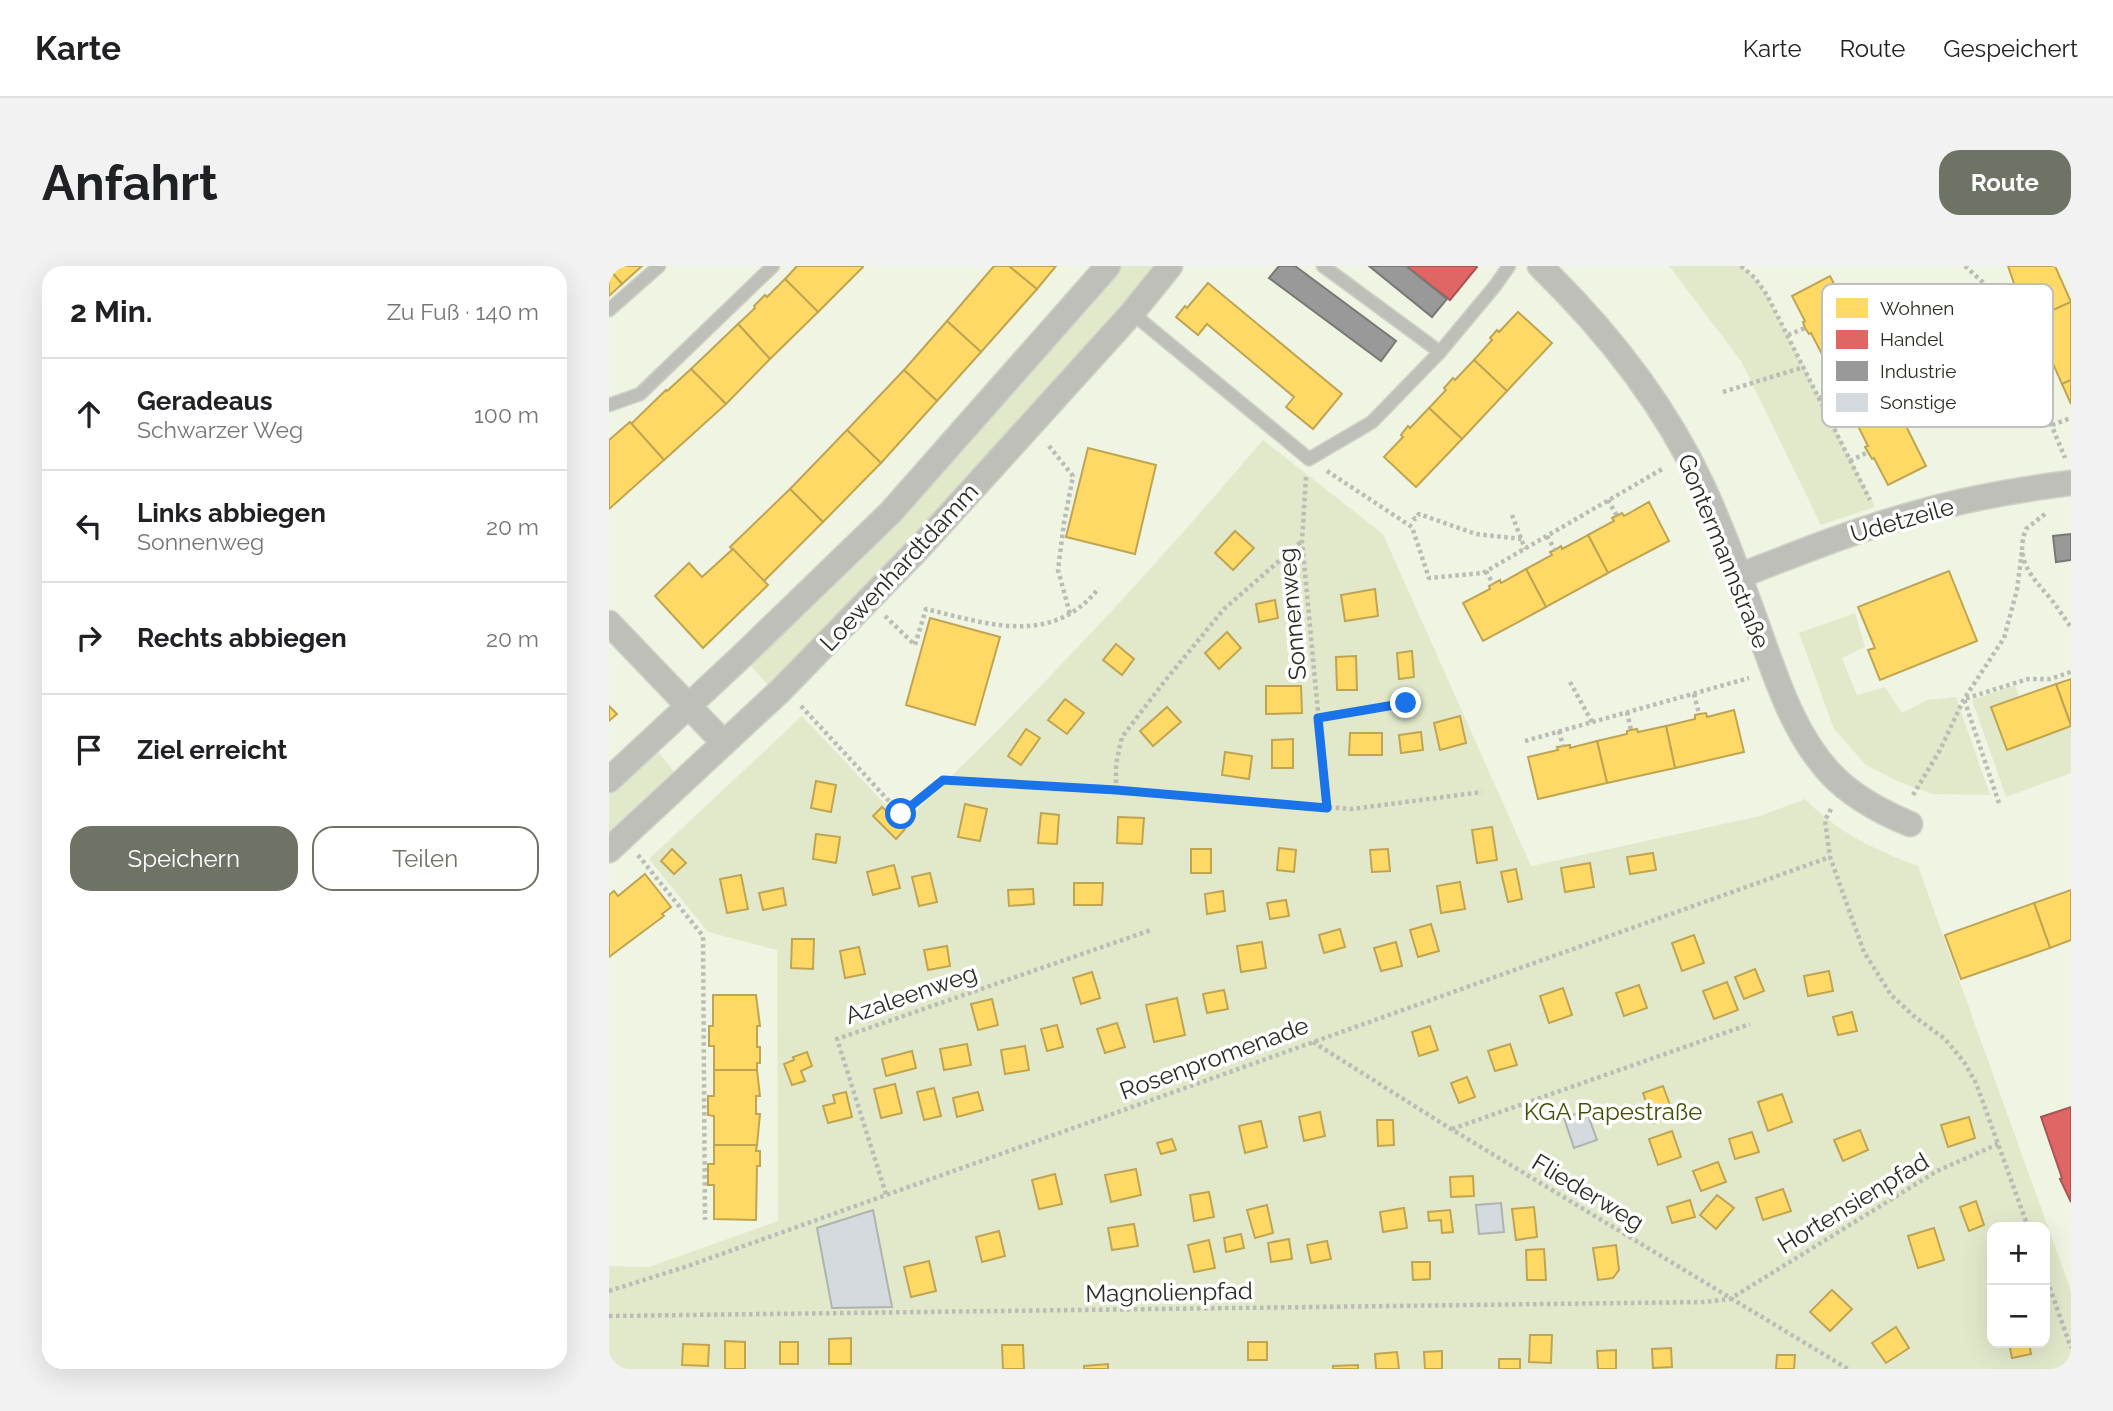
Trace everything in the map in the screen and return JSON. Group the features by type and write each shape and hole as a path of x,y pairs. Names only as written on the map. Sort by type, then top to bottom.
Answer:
{"street":[{"name":"Loewenhardtdamm","path":"609,780 891,512 1108,266"},
{"name":"Loewenhardtdamm","path":"609,850 780,691 922,546 1132,313 1170,266"},
{"name":"Gontermannstraße","path":"1540,266 1602,330 1635,371 1666,418 1704,488 1774,672 1798,729 1813,752 1847,789 1887,814 1910,824"},
{"name":"Udetzeile","path":"1738,576 1881,523 2069,471"},
{"path":"609,623 724,743"}],"lane":[{"path":"609,310 659,266"},
{"path":"609,405 640,394 773,266"},
{"path":"1323,266 1440,352"},
{"path":"1132,313 1309,459 1372,422 1440,352 1509,266"}],"path":[{"path":"1741,266 1755,278 1767,295 1822,404"},
{"path":"1965,266 1985,284"},
{"path":"1787,335 1805,328"},
{"path":"1723,392 1804,366"},
{"path":"2053,425 2071,418"},
{"path":"1833,427 1881,523"},
{"path":"2053,427 2069,471"},
{"path":"1049,446 1073,475 1063,523 1058,570 1070,614"},
{"path":"1850,461 1868,452"},
{"path":"1309,459 1412,527 1429,578 1486,571 1664,468"},
{"name":"Sonnenweg","path":"1309,459 1302,541 1327,808"},
{"path":"1608,500 1616,516"},
{"path":"1913,795 1940,750 1964,699 2004,638 2017,590 2026,529 2052,507"},
{"path":"1413,517 1415,519 1419,514 1476,534 1522,539"},
{"path":"1512,514 1525,549"},
{"path":"1547,536 1555,550"},
{"path":"1116,790 1116,764 1122,737 1224,609 1302,541"},
{"path":"2022,551 2031,578 2052,600 2071,627"},
{"path":"1486,571 1493,584"},
{"path":"885,616 915,645 926,609 997,626 1021,628 1048,623 1070,614 1090,599 1099,588"},
{"path":"1964,699 2028,679 2050,679 2071,672"},
{"path":"1525,741 1750,678"},
{"path":"1570,682 1592,722"},
{"path":"1694,694 1699,714"},
{"path":"1964,699 1999,803"},
{"path":"796,701 901,814 943,780 1116,790 1352,809 1482,792"},
{"path":"1318,718 1406,703"},
{"path":"1627,712 1631,730"},
{"path":"1559,731 1563,746"},
{"path":"1830,810 1825,820 1830,857 1864,952 1891,995 1945,1039 1964,1062 1976,1083 2026,1222"},
{"path":"636,853 703,936 705,1220"},
{"name":"Rosenpromenade","path":"609,1291 688,1266 1830,857"},
{"name":"Azaleenweg","path":"886,1195 837,1039 1151,930"},
{"path":"1451,1129 1750,1024"},
{"name":"Fliederweg","path":"1312,1042 1847,1369"},
{"name":"Hortensienpfad","path":"1730,1299 1937,1171 1998,1144"},
{"path":"2049,1285 2071,1348"},
{"name":"Magnolienpfad","path":"609,1316 1648,1303 1730,1299"}],"green space":[{"path":"1121,266 1158,266 922,534 768,685 750,665"},
{"path":"1669,266 1741,266 1755,278 1767,295 1822,403 1822,427 1834,427 1875,507 1821,525 1741,361"},
{"name":"KGA Papestraße","path":"1263,440 1383,534 1531,866 1760,816 1805,799 1830,821 1857,839 1918,866 2046,1222 1987,1222 1987,1348 2050,1348 2050,1233 2071,1291 2071,1369 609,1369 609,1266 649,1267 778,1221 777,950 708,932 649,859 802,716 903,823 1043,684 1133,588"},
{"path":"1855,613 1865,647 1842,658 1857,695 1885,687 1902,713 1927,700 1956,697 1990,795 1932,794 1897,781 1866,765 1834,729 1799,633"},
{"path":"2015,685 2019,697 2007,750 2071,726 2071,773 2006,797 1972,700"},
{"path":"658,752 675,773 609,834 609,795"}],"building: Wohnen":[{"path":"609,266 642,266 622,284"},
{"path":"797,266 863,267 818,312 785,279"},
{"path":"994,266 1009,266 1037,289 981,352 947,321"},
{"path":"1009,266 1056,266 1037,289"},
{"path":"2008,266 2055,266 2071,302 2053,310 2053,284 2014,284"},
{"path":"609,269 622,284 609,296"},
{"path":"1830,276 1834,284 1822,284 1822,354 1811,333 1805,328 1805,321 1792,296"},
{"path":"785,279 818,312 770,359 738,324 765,295 767,297"},
{"path":"1208,283 1342,394 1313,429 1286,407 1294,397 1207,324 1198,335 1176,317"},
{"path":"2071,302 2071,380 2062,384 2053,364 2053,310"},
{"path":"1518,312 1552,343 1507,391 1474,360 1492,340 1490,338 1497,330 1499,332"},
{"path":"947,321 981,352 937,401 904,370"},
{"path":"738,324 770,359 726,404 691,369"},
{"path":"1474,360 1507,391 1462,439 1429,408 1453,378 1455,380"},
{"path":"691,369 726,404 664,460 631,424"},
{"path":"904,370 937,401 881,463 847,430"},
{"path":"2071,380 2071,404 2062,384"},
{"path":"1429,408 1462,439 1416,487 1384,457 1403,437 1401,435 1408,426 1410,428"},
{"path":"630,422 664,460 609,509 609,440"},
{"path":"1858,427 1906,427 1926,466 1888,485 1865,447 1868,446"},
{"path":"847,430 881,463 823,522 790,489"},
{"path":"1088,448 1156,465 1135,554 1066,537"},
{"path":"790,489 823,522 764,581 730,547"},
{"path":"1649,502 1669,541 1608,573 1588,535 1614,521 1612,518 1622,513 1624,516"},
{"path":"1235,531 1254,548 1233,570 1215,553"},
{"path":"1588,535 1608,573 1546,607 1526,569 1552,555 1550,552 1561,546 1562,549"},
{"path":"733,549 768,585 703,648 655,596 689,563 702,577"},
{"path":"1526,569 1546,607 1483,641 1463,603 1490,589 1489,586 1500,580 1501,583"},
{"path":"1949,571 1977,641 1880,680 1868,650 1875,648 1858,607"},
{"path":"1375,589 1378,616 1345,621 1341,595"},
{"path":"1275,600 1278,618 1259,622 1256,604"},
{"path":"930,618 1000,637 975,725 906,705"},
{"path":"1227,632 1241,648 1219,669 1205,653"},
{"path":"1116,644 1134,659 1122,675 1103,660"},
{"path":"1412,651 1414,677 1399,679 1397,653"},
{"path":"1356,656 1357,690 1337,690 1336,657"},
{"path":"2071,679 2071,725 2056,684"},
{"path":"2056,684 2071,726 2007,750 1991,707"},
{"path":"1266,686 1301,686 1302,713 1266,714"},
{"path":"1065,699 1084,713 1067,734 1048,720"},
{"path":"609,706 617,714 609,721"},
{"path":"1167,707 1181,722 1153,746 1140,731"},
{"path":"1734,710 1744,752 1675,768 1666,726 1695,719 1695,715 1699,714 1706,713 1707,717"},
{"path":"1460,716 1466,743 1440,750 1434,723"},
{"path":"1666,726 1675,768 1607,783 1597,741 1627,734 1627,731 1631,730 1637,729 1638,732"},
{"path":"1026,729 1040,738 1021,765 1008,756"},
{"path":"1421,732 1423,750 1401,753 1399,735"},
{"path":"1350,733 1382,733 1382,755 1349,755"},
{"path":"1293,739 1293,768 1272,768 1272,740"},
{"path":"1597,741 1607,783 1538,799 1528,757 1558,750 1557,747 1570,745 1570,748"},
{"path":"1225,752 1252,756 1249,779 1222,775"},
{"path":"816,781 836,785 831,812 811,808"},
{"path":"965,804 987,809 980,841 958,837"},
{"path":"882,807 905,829 896,839 873,816"},
{"path":"1041,813 1059,815 1057,844 1038,843"},
{"path":"1118,817 1144,818 1142,844 1117,843"},
{"path":"1492,827 1497,860 1477,863 1472,830"},
{"path":"816,834 840,837 836,863 813,859"},
{"path":"1279,848 1296,850 1294,872 1277,870"},
{"path":"672,849 686,863 674,874 661,861"},
{"path":"1191,849 1211,849 1211,873 1191,873"},
{"path":"1388,849 1390,871 1372,872 1370,850"},
{"path":"1653,853 1656,870 1630,874 1627,857"},
{"path":"1590,863 1594,887 1565,892 1561,868"},
{"path":"894,865 900,888 873,895 867,872"},
{"path":"1516,869 1522,899 1508,902 1501,872"},
{"path":"930,873 937,902 919,906 912,877"},
{"path":"645,874 671,907 662,914 664,916 609,957 609,895 614,891 618,896"},
{"path":"741,875 748,909 727,913 720,879"},
{"path":"1460,882 1465,909 1441,913 1437,886"},
{"path":"1074,883 1103,883 1102,905 1074,905"},
{"path":"783,888 786,905 763,910 759,893"},
{"path":"1033,889 1034,904 1009,906 1008,890"},
{"path":"2071,890 2071,940 2050,948 2034,903"},
{"path":"1223,891 1225,911 1207,914 1205,894"},
{"path":"1286,900 1289,916 1270,919 1267,903"},
{"path":"2034,903 2050,948 1961,979 1945,935"},
{"path":"1431,924 1439,951 1418,957 1410,930"},
{"path":"1340,929 1345,947 1324,953 1319,935"},
{"path":"1694,935 1704,963 1682,971 1672,943"},
{"path":"792,939 814,939 813,969 791,968"},
{"path":"1262,942 1266,968 1241,972 1237,946"},
{"path":"1396,942 1402,966 1381,971 1374,948"},
{"path":"947,946 950,966 928,970 924,950"},
{"path":"859,947 865,974 845,978 840,951"},
{"path":"1755,969 1764,991 1744,999 1735,977"},
{"path":"1829,971 1833,991 1808,996 1804,976"},
{"path":"1092,972 1100,998 1081,1004 1073,978"},
{"path":"1727,982 1738,1010 1714,1019 1703,991"},
{"path":"1639,985 1647,1008 1624,1016 1616,993"},
{"path":"1563,988 1572,1015 1549,1023 1540,996"},
{"path":"1224,990 1228,1009 1207,1013 1203,994"},
{"path":"713,995 756,995 760,1026 757,1026 760,1063 757,1063 757,1070 714,1070 714,1046 709,1046 709,1026 713,1026"},
{"path":"1177,998 1185,1035 1154,1042 1146,1005"},
{"path":"992,999 998,1025 978,1030 971,1004"},
{"path":"1852,1012 1857,1031 1838,1035 1833,1017"},
{"path":"1117,1023 1125,1047 1105,1053 1097,1029"},
{"path":"1057,1025 1063,1047 1047,1051 1041,1029"},
{"path":"1430,1026 1438,1050 1419,1056 1412,1032"},
{"path":"967,1044 971,1065 944,1070 940,1049"},
{"path":"1510,1044 1517,1065 1495,1071 1488,1051"},
{"path":"1025,1046 1029,1070 1005,1074 1001,1050"},
{"path":"912,1051 916,1068 886,1076 882,1059"},
{"path":"807,1052 812,1066 801,1071 805,1081 792,1085 784,1064"},
{"path":"714,1070 757,1070 760,1096 756,1096 756,1114 760,1114 757,1145 714,1145 714,1116 708,1115 708,1096 714,1096"},
{"path":"1467,1077 1475,1097 1459,1103 1451,1083"},
{"path":"895,1084 902,1113 881,1118 874,1089"},
{"path":"1663,1086 1674,1116 1654,1123 1643,1093"},
{"path":"934,1088 941,1116 924,1120 917,1092"},
{"path":"846,1092 852,1117 828,1123 823,1106 835,1103 833,1095"},
{"path":"978,1092 983,1110 957,1117 953,1098"},
{"path":"1782,1094 1792,1122 1768,1131 1758,1102"},
{"path":"1320,1112 1325,1136 1304,1141 1299,1117"},
{"path":"1969,1117 1975,1138 1948,1147 1941,1125"},
{"path":"1377,1120 1393,1120 1394,1145 1378,1146"},
{"path":"1261,1121 1267,1147 1245,1153 1239,1126"},
{"path":"1860,1130 1868,1150 1843,1161 1834,1140"},
{"path":"1672,1131 1681,1157 1658,1165 1649,1139"},
{"path":"1752,1132 1759,1152 1735,1159 1729,1139"},
{"path":"1172,1139 1176,1150 1161,1154 1157,1143"},
{"path":"714,1145 757,1145 756,1151 760,1151 760,1166 757,1166 756,1220 714,1219 714,1185 708,1185 708,1164 714,1164"},
{"path":"1718,1162 1726,1182 1701,1191 1693,1171"},
{"path":"1136,1169 1141,1195 1111,1202 1105,1175"},
{"path":"1055,1174 1062,1204 1039,1209 1032,1180"},
{"path":"1473,1176 1474,1196 1451,1197 1450,1177"},
{"path":"1783,1189 1791,1211 1763,1220 1756,1198"},
{"path":"1209,1192 1214,1217 1194,1221 1190,1195"},
{"path":"1717,1195 1734,1208 1716,1229 1700,1215"},
{"path":"1690,1200 1695,1217 1672,1223 1667,1207"},
{"path":"1976,1201 1984,1225 1969,1231 1960,1207"},
{"path":"1267,1205 1273,1233 1255,1238 1247,1210"},
{"path":"1534,1207 1537,1237 1516,1240 1512,1209"},
{"path":"1404,1208 1407,1228 1383,1232 1380,1212"},
{"path":"1450,1210 1453,1232 1442,1233 1441,1220 1429,1221 1428,1212"},
{"path":"1134,1224 1138,1246 1112,1250 1108,1228"},
{"path":"1934,1228 1944,1260 1918,1268 1908,1236"},
{"path":"999,1231 1005,1256 982,1262 976,1237"},
{"path":"1241,1234 1244,1248 1226,1252 1224,1238"},
{"path":"1289,1239 1292,1259 1271,1262 1268,1243"},
{"path":"1209,1240 1215,1268 1194,1272 1188,1245"},
{"path":"1327,1241 1331,1259 1311,1263 1307,1245"},
{"path":"1616,1245 1619,1270 1613,1278 1598,1280 1593,1248"},
{"path":"1544,1249 1546,1280 1527,1280 1526,1250"},
{"path":"929,1261 936,1291 911,1297 904,1267"},
{"path":"1412,1262 1430,1262 1430,1279 1413,1280"},
{"path":"1832,1290 1852,1309 1830,1331 1810,1312"},
{"path":"1896,1327 1909,1348 1886,1363 1872,1343"},
{"path":"1530,1335 1552,1335 1551,1363 1529,1362"},
{"path":"851,1338 851,1364 829,1364 829,1339"},
{"path":"725,1341 745,1342 745,1369 725,1369"},
{"path":"780,1342 798,1342 798,1364 780,1364"},
{"path":"1248,1342 1267,1342 1267,1360 1248,1360"},
{"path":"683,1344 709,1345 708,1366 682,1365"},
{"path":"1002,1345 1023,1345 1024,1369 1003,1369"},
{"path":"1671,1348 1672,1367 1653,1368 1652,1349"},
{"path":"2010,1348 2030,1348 2031,1354 2012,1358"},
{"path":"1616,1350 1616,1369 1598,1369 1597,1351"},
{"path":"1442,1351 1442,1369 1425,1369 1424,1352"},
{"path":"1397,1352 1399,1369 1376,1369 1375,1354"},
{"path":"1777,1355 1795,1355 1794,1369 1776,1369"},
{"path":"1499,1359 1520,1359 1520,1369 1499,1369"},
{"path":"1108,1364 1108,1369 1084,1369 1084,1366"},
{"path":"1358,1365 1358,1369 1333,1369 1333,1366"}],"building: Handel":[{"path":"1406,266 1476,266 1477,267 1450,300"},
{"path":"2071,1107 2071,1202 2060,1179 2062,1178 2041,1117"}],"building: Industrie":[{"path":"1279,266 1295,266 1396,341 1381,361 1269,278"},
{"path":"1369,266 1406,266 1447,299 1432,317"},
{"path":"2071,534 2071,560 2056,562 2053,536"}],"building: Sonstige":[{"path":"1586,1110 1597,1140 1574,1148 1564,1118"},
{"path":"1501,1203 1504,1232 1479,1234 1476,1205"},
{"path":"873,1210 892,1307 832,1308 817,1228"}],"route":[{"path":"901,814 943,780 1116,790 1327,808 1318,718 1406,703"}]}
